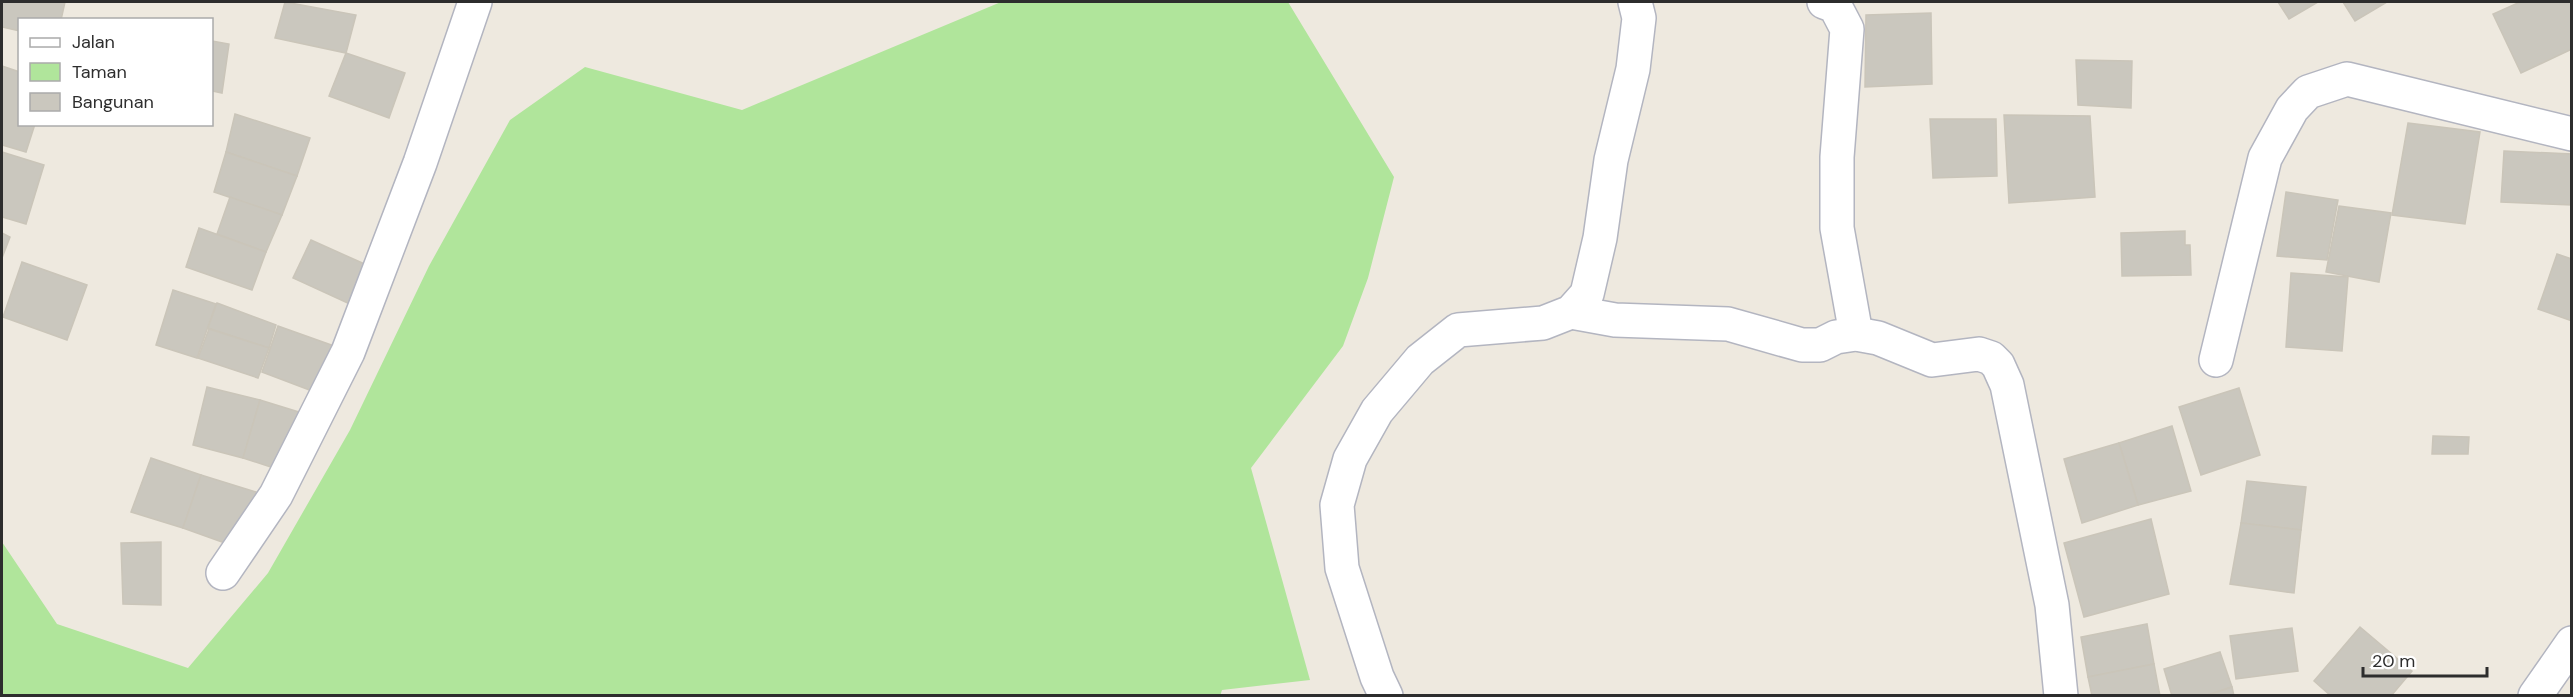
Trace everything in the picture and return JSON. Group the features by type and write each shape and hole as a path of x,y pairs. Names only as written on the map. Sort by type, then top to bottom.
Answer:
{"street":[{"path":"223,573 276,495 348,352 420,163 475,2"},
{"path":"1386,696 1377,677 1342,568 1337,505 1350,459 1377,411 1420,360 1458,330 1544,324 1570,312 1587,294 1611,160 1634,69 1640,2"},
{"path":"1824,2 1835,6 1846,29 1837,157 1837,228 1856,334"},
{"path":"2217,360 2265,158 2292,109 2308,92 2347,79 2571,134"},
{"path":"1570,312 1615,320 1728,324 1802,345 1820,345 1836,337 1856,334 1878,338 1932,360 1978,354 1991,358 1998,365 2007,385 2052,604 2061,696"},
{"path":"2535,696 2571,643"}],"green space":[{"path":"1001,2 1288,2 1394,177 1368,278 1343,346 1251,468 1310,680 1222,690 1220,696 2,695 2,542 57,624 188,668 268,573 350,430 429,266 510,120 585,67 742,110"}],"building":[{"path":"2,2 65,2 61,18 18,18 18,31 2,27"},
{"path":"285,2 356,15 346,53 275,38"},
{"path":"2278,2 2318,2 2289,19"},
{"path":"2343,2 2387,2 2355,21"},
{"path":"2520,2 2572,2 2572,49 2521,73 2493,14"},
{"path":"1931,13 1932,84 1865,87 1866,15"},
{"path":"213,41 229,44 222,93 213,91"},
{"path":"346,53 405,73 389,118 329,96"},
{"path":"2076,60 2132,61 2131,108 2078,105"},
{"path":"2,66 18,71 18,126 34,126 26,152 2,145"},
{"path":"235,114 310,138 297,176 226,152"},
{"path":"2004,115 2090,116 2095,197 2009,203"},
{"path":"1930,119 1996,119 1997,176 1933,178"},
{"path":"2408,123 2480,132 2465,224 2392,215"},
{"path":"2504,151 2572,154 2572,205 2501,202"},
{"path":"2,152 44,165 26,224 2,217"},
{"path":"226,152 297,176 282,215 214,192"},
{"path":"2286,192 2338,200 2327,260 2277,256"},
{"path":"230,197 282,215 266,252 217,234"},
{"path":"2339,206 2391,213 2379,282 2326,272"},
{"path":"199,228 266,252 252,290 186,267"},
{"path":"2185,231 2185,245 2190,245 2191,275 2122,276 2121,233"},
{"path":"2,233 10,237 2,258"},
{"path":"311,240 369,266 352,305 293,278"},
{"path":"2557,254 2572,259 2572,321 2538,309"},
{"path":"22,262 87,285 67,340 3,317"},
{"path":"2291,273 2348,277 2342,351 2286,347"},
{"path":"173,290 216,304 197,358 156,345"},
{"path":"217,303 276,325 269,348 208,328"},
{"path":"278,326 337,347 320,394 262,372"},
{"path":"209,329 269,348 258,378 198,358"},
{"path":"207,387 260,400 243,458 193,445"},
{"path":"2239,388 2260,455 2201,475 2179,407"},
{"path":"260,400 299,412 280,470 243,458"},
{"path":"2172,426 2191,491 2138,505 2119,443"},
{"path":"2433,436 2469,437 2468,454 2432,454"},
{"path":"2119,443 2138,505 2082,523 2064,459"},
{"path":"151,458 201,475 183,528 131,512"},
{"path":"201,475 256,492 236,547 183,528"},
{"path":"2247,481 2306,487 2301,530 2241,523"},
{"path":"2151,519 2169,594 2084,617 2064,543"},
{"path":"2241,523 2301,530 2294,593 2230,584"},
{"path":"161,542 161,605 123,604 121,543"},
{"path":"2147,624 2154,664 2088,677 2081,637"},
{"path":"2360,627 2412,671 2391,696 2331,696 2314,681"},
{"path":"2292,628 2298,671 2236,679 2230,636"},
{"path":"2220,652 2232,687 2205,696 2172,696 2164,669"},
{"path":"2154,664 2160,696 2092,696 2088,677"},
{"path":"2232,687 2234,696 2205,696"}]}
